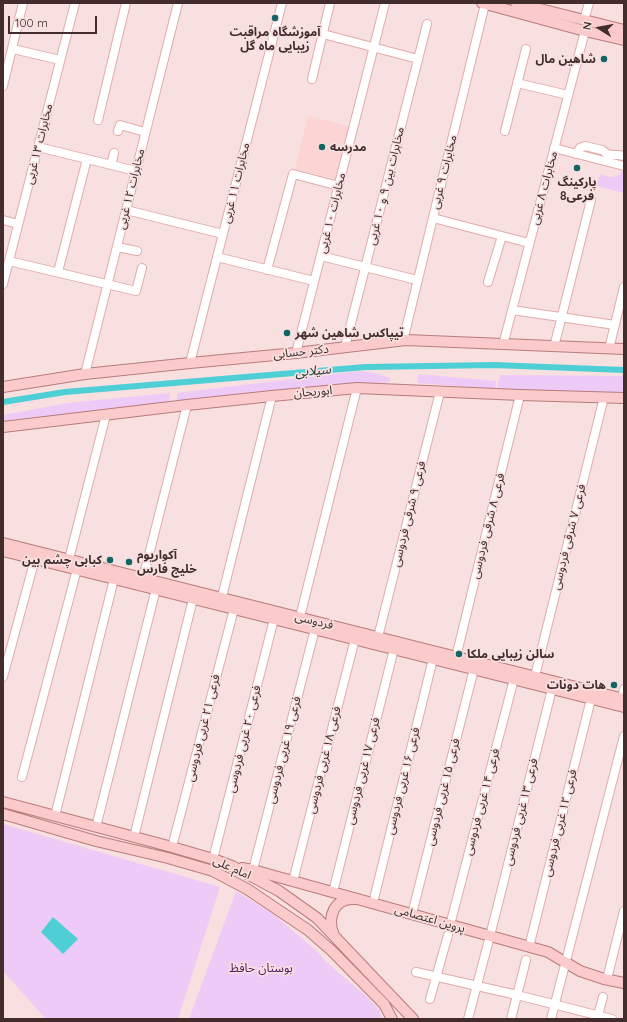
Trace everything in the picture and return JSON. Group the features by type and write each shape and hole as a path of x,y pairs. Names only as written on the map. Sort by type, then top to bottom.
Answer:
{"main road":[{"path":"484,3 503,6 585,31 624,40"},
{"path":"516,3 624,30"},
{"name":"دکتر حسابی","path":"3,387 85,374 403,341 624,349"},
{"name":"ابوریحان","path":"3,427 187,405 357,388 624,398"},
{"name":"فردوسی","path":"3,543 222,597 274,619 591,699 623,698"},
{"name":"فردوسی","path":"3,551 234,609 250,609 300,617 623,698"},
{"name":"امام علی","path":"3,802 172,847 232,866 279,891 317,918 402,1014 413,1019"},
{"name":"امام علی","path":"3,814 96,841 168,858 213,871 247,889 308,930 332,951 384,1004 392,1019"},
{"path":"96,841 104,840 106,837 100,828"},
{"path":"124,848 118,842 119,837 130,836"},
{"name":"پروین اعتصامی","path":"232,866 253,870 548,952 580,971 607,980 624,983"},
{"path":"334,937 330,923 334,909 346,900 357,899"}],"street":[{"path":"3,86 23,3"},
{"name":"مخابرات ۱۳ غربی","path":"3,284 4,272 9,261 75,3"},
{"path":"98,120 126,3"},
{"name":"مخابرات ۱۲ غربی","path":"85,374 178,3"},
{"name":"مخابرات ۱۱ غربی","path":"190,363 282,3"},
{"path":"312,79 330,3"},
{"name":"مخابرات ۱۰ غربی","path":"296,353 385,3"},
{"name":"مخابرات ۹ غربی","path":"403,341 484,3"},
{"path":"584,20 589,3"},
{"name":"مخابرات بین ۹ و ۱۰ غربی","path":"345,347 427,24"},
{"name":"مخابرات ۸ غربی","path":"503,344 585,31"},
{"path":"323,34 418,59"},
{"path":"13,49 60,60"},
{"path":"505,131 526,49"},
{"path":"517,83 568,95"},
{"path":"118,131 120,125 146,132"},
{"path":"576,154 580,148 585,146 602,150 606,154 618,154 624,156"},
{"path":"38,147 136,171"},
{"path":"554,148 624,166"},
{"path":"111,165 114,153"},
{"path":"58,272 87,159"},
{"path":"267,270 293,174 339,186"},
{"path":"554,347 591,200"},
{"path":"126,210 223,234"},
{"path":"433,218 529,243"},
{"path":"3,220 18,224"},
{"path":"488,282 502,236"},
{"path":"117,247 137,252"},
{"path":"321,256 418,280"},
{"path":"217,257 314,281"},
{"path":"9,261 136,291 142,268"},
{"path":"609,349 624,287"},
{"path":"512,310 614,325"},
{"path":"300,617 357,388"},
{"name":"فرعی ۹ شرقی فردوسی","path":"378,637 440,392"},
{"name":"فرعی ۸ شرقی فردوسی","path":"456,657 520,395"},
{"path":"222,597 272,396"},
{"name":"فرعی ۷ شرقی فردوسی","path":"535,676 604,397"},
{"path":"143,578 187,405"},
{"path":"69,560 106,415"},
{"path":"3,677 35,559"},
{"path":"22,777 77,569"},
{"path":"55,816 114,579"},
{"path":"100,828 156,589"},
{"path":"130,836 193,599"},
{"name":"فرعی ۲۱ غربی فردوسی","path":"172,847 234,609"},
{"name":"فرعی ۲۰ غربی فردوسی","path":"213,859 274,619"},
{"name":"فرعی ۱۹ غربی فردوسی","path":"253,870 315,629"},
{"name":"فرعی ۱۸ غربی فردوسی","path":"293,881 355,639"},
{"name":"فرعی ۱۷ غربی فردوسی","path":"338,894 394,649"},
{"name":"فرعی ۱۶ غربی فردوسی","path":"372,903 433,659"},
{"name":"فرعی ۱۵ غربی فردوسی","path":"412,914 474,669"},
{"name":"فرعی ۱۴ غربی فردوسی","path":"450,925 514,679"},
{"name":"فرعی ۱۳ غربی فردوسی","path":"468,1019 552,689"},
{"name":"فرعی ۱۲ غربی فردوسی","path":"529,947 591,699"},
{"path":"551,1019 624,736"},
{"path":"607,980 624,911"},
{"path":"430,999 448,935"},
{"path":"511,1019 526,960"},
{"path":"416,972 477,985 555,1004 597,1017 612,1019"},
{"path":"597,1017 602,997"}],"shaded area":[{"name":"مدرسه","path":"308,116 349,126 336,179 295,169"}],"green space":[{"path":"624,170 624,193 597,186 600,174 613,177"},
{"path":"362,371 390,378 390,382 177,403 177,393"},
{"path":"418,374 496,381 495,389 418,383"},
{"path":"501,375 624,376 624,394 497,390 498,381"},
{"path":"170,393 169,403 104,409 3,423 3,415 68,403"},
{"path":"3,824 220,887 178,1019 45,1019 3,971"},
{"name":"بوستان حافظ","path":"236,891 273,914 318,952 325,961 367,997 379,1010 382,1019 189,1019"}],"water":[{"path":"53,917 78,939 63,954 41,932"}],"waterway":[{"name":"سیلابی","path":"3,402 65,392 366,367 494,365 624,370"}],"place":[{"name":"آموزشگاه مراقبت زیبایی ماه گل","path":"275,18"},
{"name":"شاهین مال","path":"604,59"},
{"name":"مدرسه","path":"322,147"},
{"name":"پارکینگ فرعی8","path":"577,168"},
{"name":"تیپاکس شاهین شهر","path":"287,333"},
{"name":"کبابی چشم بین","path":"110,560"},
{"name":"آکواریوم خلیج فارس","path":"129,562"},
{"name":"سالن زیبایی ملکا","path":"459,654"},
{"name":"هات دونات","path":"614,685"}]}
